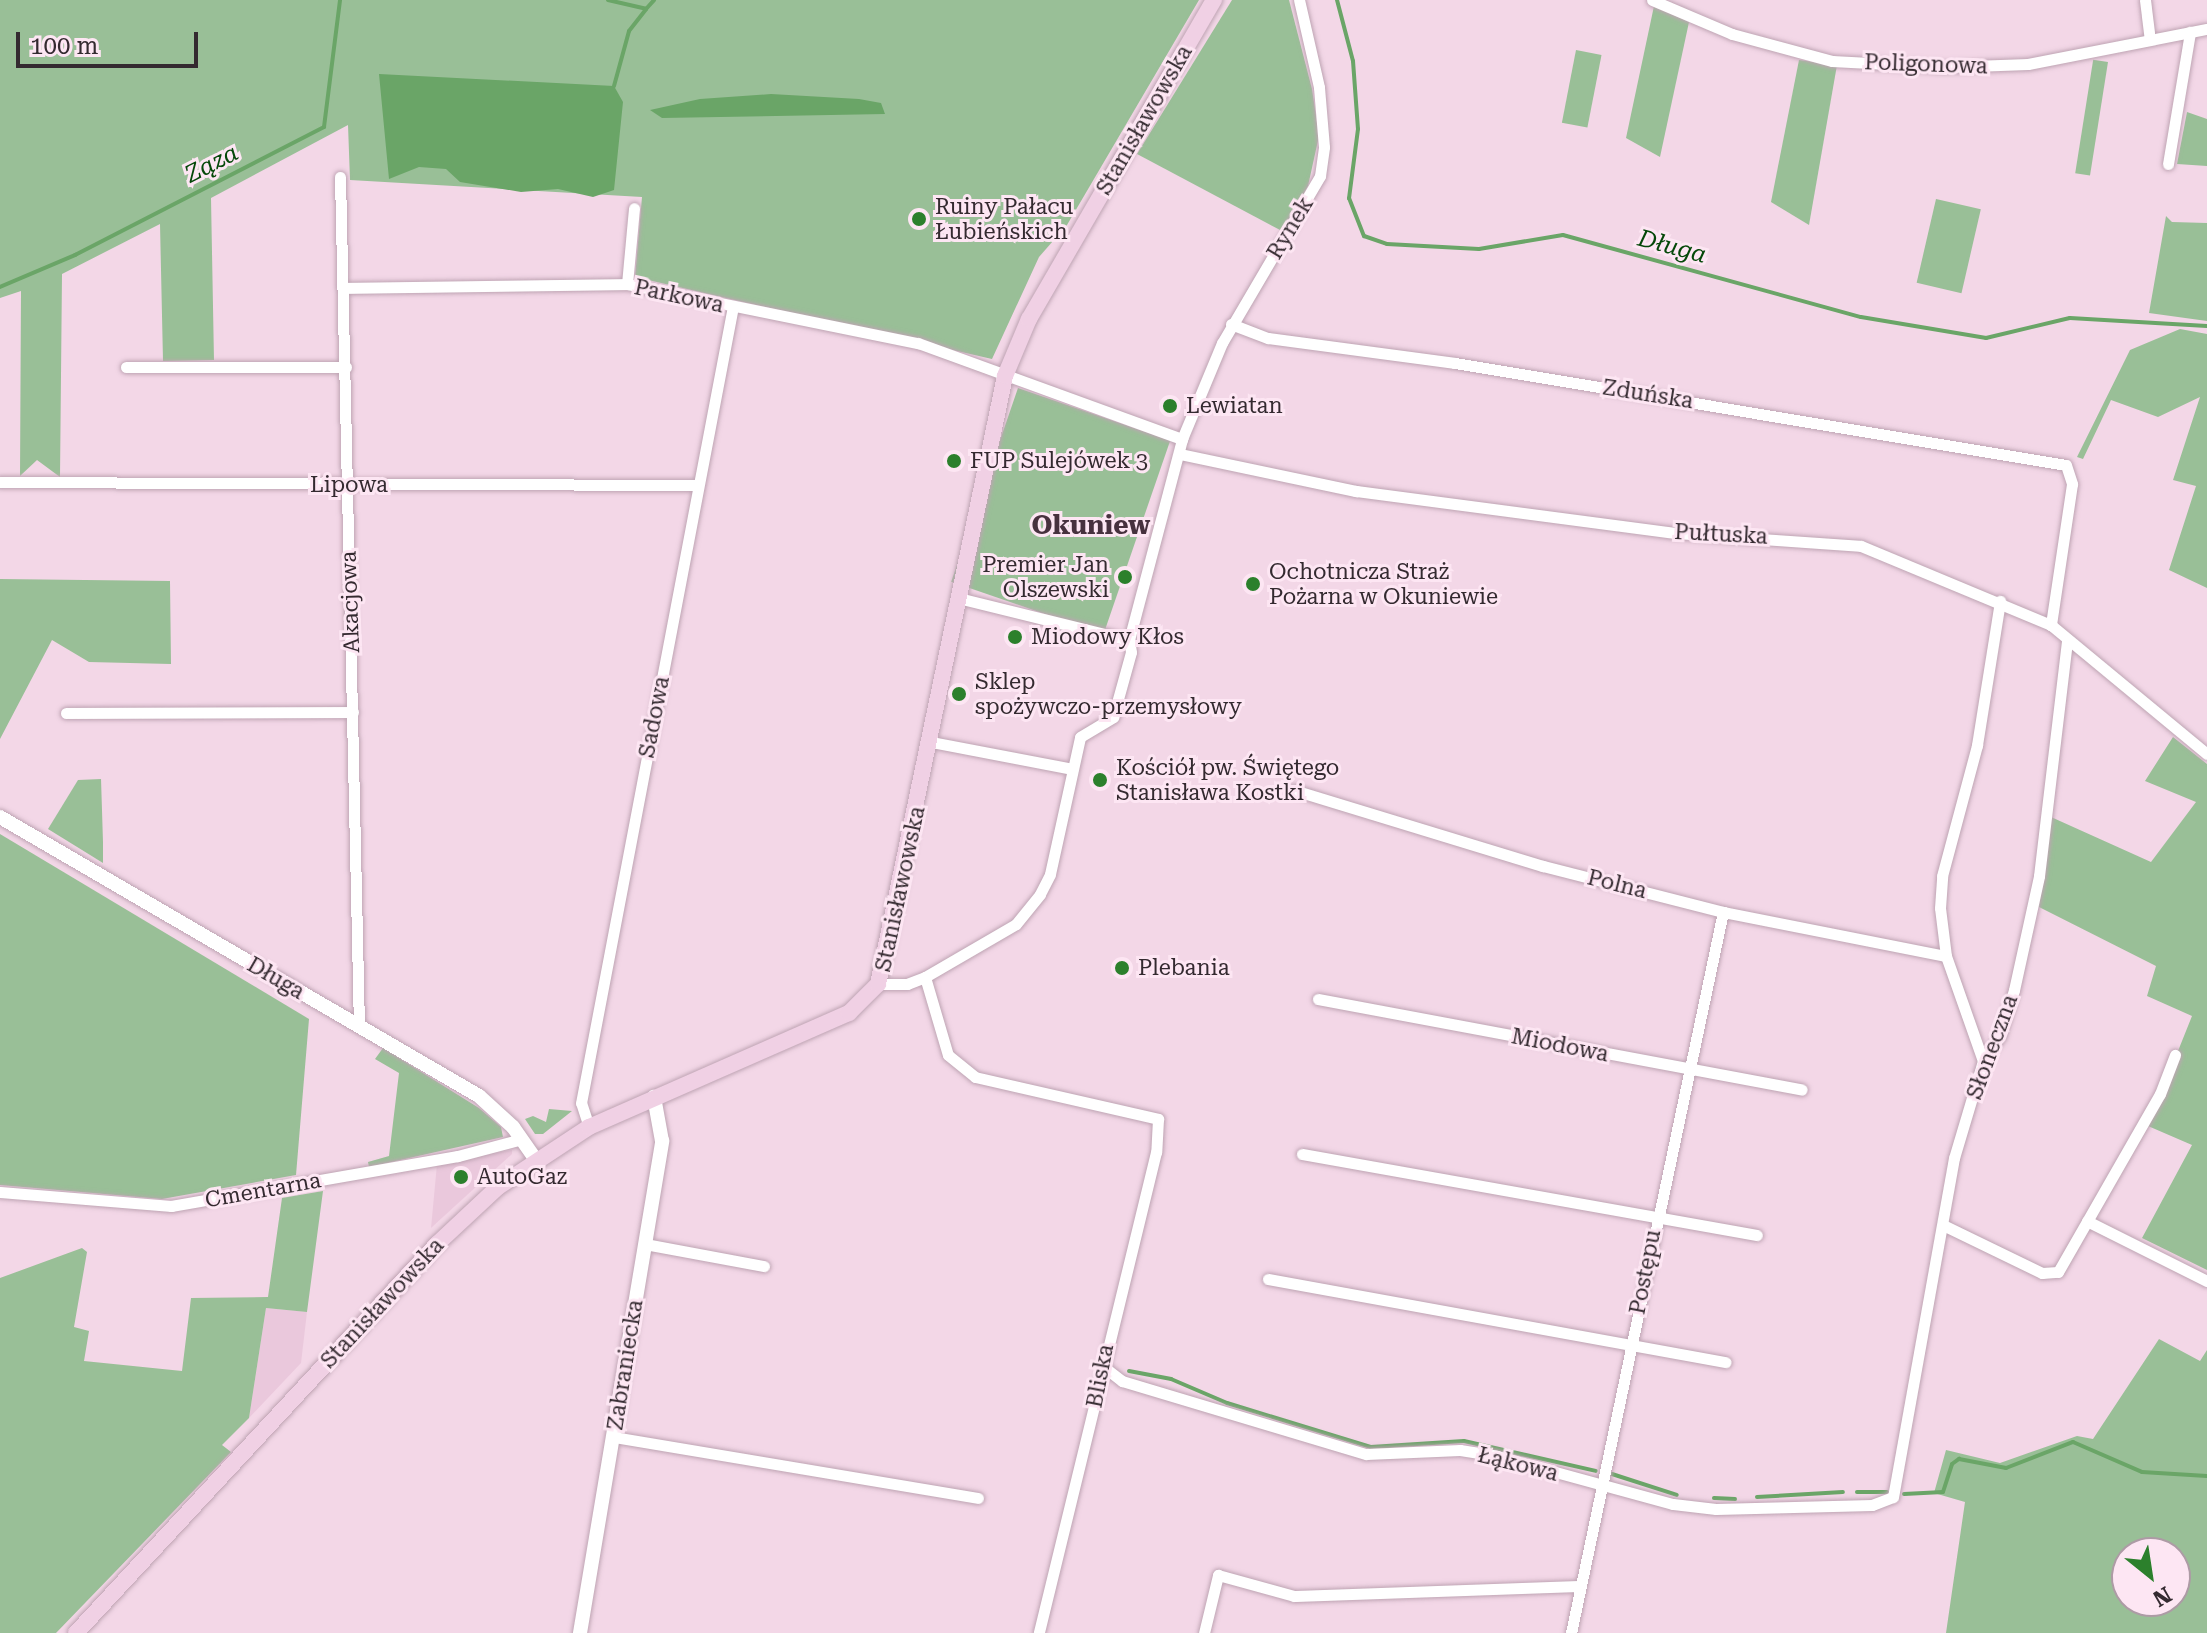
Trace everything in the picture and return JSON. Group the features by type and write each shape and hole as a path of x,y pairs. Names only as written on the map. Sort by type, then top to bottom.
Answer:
{"main road":[{"name":"Stanisławowska","path":"76,1633 437,1244 535,1159 589,1127 849,1013 878,984 1005,376 1029,319 1214,0"}],"street":[{"name":"Rynek","path":"1072,769 1083,732 1113,717 1131,652 1129,640 1182,439 1231,324 1320,176 1324,147 1319,87 1299,0"},
{"name":"Poligonowa","path":"1652,0 1732,34 1832,61 1974,68 2028,64 2207,29"},
{"path":"2145,0 2150,38"},
{"path":"2168,164 2190,32"},
{"name":"Akacjowa","path":"340,177 359,1026"},
{"path":"627,284 634,208"},
{"name":"Parkowa","path":"344,288 627,284 918,343 1005,376"},
{"name":"Sadowa","path":"589,1127 581,1103 733,306"},
{"name":"Zduńska","path":"1231,324 1268,338 1470,365 2066,465 2072,484 2051,625"},
{"path":"126,367 346,367"},
{"path":"1005,376 1182,439"},
{"name":"Pułtuska","path":"1180,454 1268,476 1433,501 1675,533 1861,546 2000,601 2051,625 2067,642 2207,754"},
{"name":"Lipowa","path":"0,482 698,485"},
{"path":"958,598 1129,640"},
{"path":"1983,1061 1946,956 1940,908 1942,876 1973,765 2000,601"},
{"name":"Słoneczna","path":"1893,1497 1954,1158 1983,1061 2000,1036 2014,990 2039,876 2067,642"},
{"path":"66,713 353,712"},
{"path":"878,984 907,984 925,977 1016,924 1040,894 1050,874 1072,769 931,742"},
{"name":"Polna","path":"1294,790 1543,866 1723,912 1946,956"},
{"name":"Długa","path":"0,817 479,1096 522,1139 535,1159"},
{"name":"Postępu","path":"1571,1633 1687,1069 1723,912"},
{"name":"Bliska","path":"925,977 948,1055 975,1077 1158,1119 1156,1152 1039,1633"},
{"name":"Miodowa","path":"1318,999 1802,1090"},
{"path":"1943,1225 2042,1273 2058,1272 2160,1094 2175,1055"},
{"name":"Zabraniecka","path":"580,1633 662,1141 654,1097"},
{"name":"Cmentarna","path":"0,1192 171,1206 458,1156 522,1139"},
{"path":"1302,1154 1657,1214 1757,1235"},
{"path":"2087,1221 2207,1281"},
{"path":"645,1244 764,1266"},
{"path":"1268,1279 1726,1362"},
{"name":"Łąkowa","path":"1104,1367 1122,1381 1366,1454 1460,1450 1716,1509 1872,1505 1893,1497"},
{"path":"614,1437 978,1498"},
{"path":"1204,1633 1218,1575 1294,1596 1580,1586"}],"shaded area":[{"path":"0,0 1199,0 1067,225 1039,257 992,359 635,277 642,197 350,180 348,125 211,198 214,360 163,361 160,224 62,274 60,477 37,460 20,476 21,291 0,298"},
{"path":"1232,0 1289,0 1312,89 1319,136 1308,186 1282,231 1137,154"},
{"path":"1654,6 1689,22 1660,157 1626,138"},
{"path":"1576,50 1602,55 1587,128 1562,123"},
{"path":"1799,60 1837,65 1809,225 1771,202"},
{"path":"2093,60 2108,62 2090,176 2075,173"},
{"path":"379,74 614,86 623,102 614,190 593,197 558,189 521,192 460,182 446,169 419,167 389,179"},
{"path":"771,94 859,99 881,103 885,114 662,118 650,110 700,99"},
{"path":"2187,112 2207,119 2207,166 2177,164"},
{"path":"1936,199 1981,209 1961,293 1917,283"},
{"path":"2166,216 2172,222 2207,223 2207,321 2149,313"},
{"path":"2180,329 2207,334 2207,588 2169,570 2196,486 2173,480 2200,397 2158,417 2111,400 2083,459 2077,457 2130,350"},
{"path":"1018,388 1170,440 1103,634 951,582"},
{"path":"0,579 170,581 171,664 89,662 52,640 0,739"},
{"path":"2173,737 2207,764 2207,1270 2142,1238 2192,1145 2148,1126 2192,1016 2147,996 2156,966 2039,907 2051,817 2151,862 2196,802 2145,781"},
{"path":"101,779 103,863 48,829 78,780"},
{"path":"0,834 309,1019 296,1175 162,1199 0,1185"},
{"path":"383,1048 479,1108 501,1127 503,1137 369,1167 368,1162 389,1156 399,1073 375,1059"},
{"path":"549,1109 572,1111 543,1134 535,1134 525,1119 533,1116 546,1122"},
{"path":"512,1150 512,1154 431,1228 437,1164"},
{"path":"323,1191 307,1312 266,1308 249,1418 222,1445 231,1452 56,1633 0,1633 0,1278 82,1248 87,1252 74,1327 89,1331 84,1361 182,1371 191,1298 268,1297 282,1198"},
{"path":"266,1308 307,1312 301,1363 249,1418"},
{"path":"2159,1339 2200,1361 2207,1350 2207,1633 1946,1633 1965,1502 1934,1493 1946,1450 2000,1463 2077,1436 2093,1439"}],"waterway":[{"name":"Ząza","path":"0,287 75,255 324,127 340,0"},
{"name":"Długa","path":"608,0 646,9 654,0"},
{"name":"Długa","path":"1337,0 1353,61 1358,129 1349,198 1364,236 1387,244 1479,249 1563,235 1861,317 1986,338 2070,318 2207,326"},
{"path":"614,86 629,31 646,9"},
{"path":"1129,1371 1171,1379 1227,1403 1371,1447 1464,1441 1596,1471"},
{"path":"1904,1494 1943,1492 1952,1464 1959,1459 2006,1468 2073,1442 2142,1472 2207,1476"},
{"path":"1612,1474 1677,1495"},
{"path":"1757,1497 1843,1492"},
{"path":"1857,1492 1887,1492"},
{"path":"1714,1498 1735,1499"}],"place":[{"name":"Ruiny Pałacu Łubieńskich","path":"919,219"},
{"name":"Lewiatan","path":"1170,406"},
{"name":"FUP Sulejówek 3","path":"954,461"},
{"name":"Premier Jan Olszewski","path":"1125,577"},
{"name":"Ochotnicza Straż Pożarna w Okuniewie","path":"1253,584"},
{"name":"Miodowy Kłos","path":"1015,637"},
{"name":"Sklep spożywczo-przemysłowy","path":"959,694"},
{"name":"Kościół pw. Świętego Stanisława Kostki","path":"1100,780"},
{"name":"Plebania","path":"1122,968"},
{"name":"AutoGaz","path":"461,1177"}],"district":[{"name":"Okuniew","path":"1091,526"}]}
